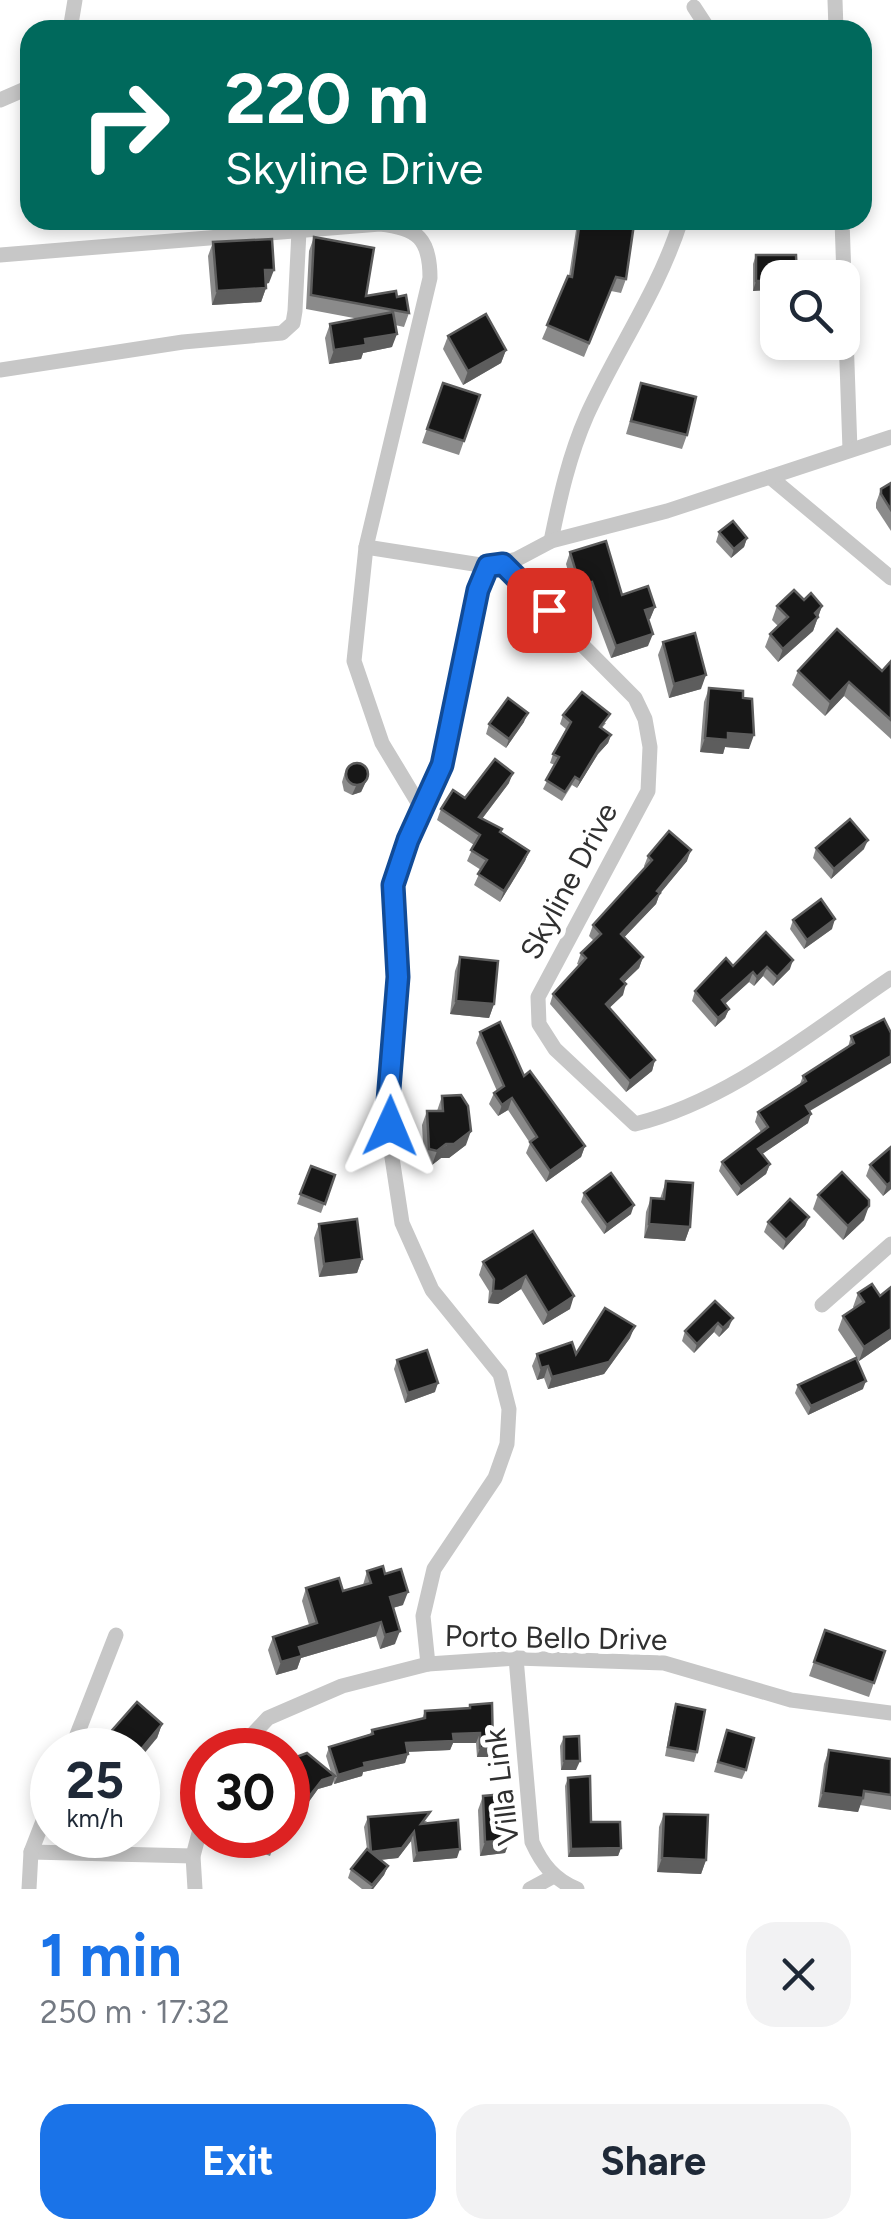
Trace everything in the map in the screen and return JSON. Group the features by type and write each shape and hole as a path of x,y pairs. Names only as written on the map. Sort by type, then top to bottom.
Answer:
{"street":[{"path":"694,7 702,20"},
{"path":"0,255 311,230"},
{"path":"408,230 417,234 430,253 430,278 366,547 354,661 382,743 423,811"},
{"path":"552,541 570,458 589,412 652,291 677,230"},
{"path":"842,230 850,450"},
{"path":"0,370 183,342 282,333 293,324 295,312 299,231"},
{"path":"428,1664 423,1616 434,1568 495,1478 507,1444 509,1408 500,1374 432,1290 402,1223 388,1101 398,977 393,885 408,840 442,765 478,590 495,566 552,541 666,510 891,437"},
{"path":"770,477 891,578"},
{"path":"366,547 495,566"},
{"name":"Skyline Drive","path":"495,566 635,698 645,719 650,747 648,791 538,997 540,1024 554,1049 635,1124 672,1115 746,1076 891,978"},
{"path":"822,1305 891,1244"},
{"path":"80,1728 116,1635"},
{"name":"Porto Bello Drive","path":"259,1728 268,1718 342,1686 428,1664 516,1658 664,1663 791,1700 891,1714"},
{"name":"Villa Link","path":"516,1658 532,1842 540,1861 554,1876 577,1889"},
{"path":"29,1889 31,1858"},
{"path":"193,1858 195,1889"},
{"path":"530,1889 554,1876"}],"building":[{"path":"579,230 633,230 626,279 616,277 589,343 547,325 568,276 572,277"},
{"path":"314,237 374,248 366,296 396,291 397,297 406,295 409,313 311,295"},
{"path":"272,239 274,270 265,270 266,288 217,291 213,242"},
{"path":"756,255 796,255 796,260 760,260 760,281 756,281"},
{"path":"393,312 397,334 365,339 366,345 334,350 330,324"},
{"path":"486,314 506,350 468,371 448,336"},
{"path":"443,383 480,395 464,441 427,429"},
{"path":"641,383 696,397 687,435 631,421"},
{"path":"891,483 891,510 881,489"},
{"path":"733,521 747,538 734,549 719,532"},
{"path":"606,541 622,595 648,586 655,607 645,610 653,634 616,646 592,582 580,585 570,552"},
{"path":"794,590 804,600 811,593 822,606 815,613 818,617 783,649 770,634 788,617 777,606"},
{"path":"837,629 882,671 891,661 891,720 849,682 830,702 798,671"},
{"path":"695,633 706,675 674,684 663,642"},
{"path":"709,688 743,691 743,698 752,699 754,735 728,733 728,740 705,738"},
{"path":"582,692 610,714 600,727 611,735 580,780 575,777 565,792 546,780 559,757 553,754 571,722 563,715"},
{"path":"508,698 528,713 509,739 489,724"},
{"path":"495,759 513,773 479,817 502,829 500,832 529,851 504,891 478,874 487,860 471,850 480,835 441,809 453,790 465,798"},
{"path":"357,763 365,766 365,782 357,785 349,782 346,774 349,766"},
{"path":"850,819 868,840 834,869 816,848"},
{"path":"669,831 691,850 657,891 660,893 621,934 643,957 621,979 626,984 606,1004 655,1060 630,1081 553,994 586,958 581,953 601,934 593,925 652,860 648,856"},
{"path":"821,899 835,919 807,940 793,920"},
{"path":"766,932 793,960 777,977 767,967 757,977 753,972 722,1000 729,1009 718,1018 695,991 726,958 733,966"},
{"path":"460,957 498,961 494,1004 456,1001"},
{"path":"884,1019 891,1033 891,1056 806,1106 811,1114 758,1149 770,1164 741,1187 722,1162 768,1127 758,1112 854,1043 851,1036"},
{"path":"500,1022 524,1076 530,1071 585,1146 550,1171 530,1142 537,1137 512,1098 502,1105 494,1093 504,1086 480,1032"},
{"path":"461,1095 468,1106 471,1131 454,1144 446,1144 437,1151 429,1149 427,1111 443,1111 442,1096"},
{"path":"891,1147 891,1182 887,1185 870,1165"},
{"path":"311,1166 335,1175 325,1204 300,1194"},
{"path":"842,1172 869,1200 869,1206 848,1226 818,1195"},
{"path":"611,1173 634,1205 607,1225 584,1193"},
{"path":"666,1181 693,1183 690,1227 649,1224 651,1198 664,1199"},
{"path":"790,1199 809,1217 786,1240 768,1222"},
{"path":"357,1219 362,1259 324,1264 319,1224"},
{"path":"533,1231 574,1296 548,1313 526,1276 502,1291 493,1291 494,1279 483,1262"},
{"path":"872,1284 880,1296 891,1287 891,1329 864,1347 843,1316 864,1302 858,1293"},
{"path":"715,1301 733,1318 723,1328 718,1323 697,1344 685,1331"},
{"path":"605,1308 635,1326 609,1362 552,1377 548,1366 541,1368 537,1354 572,1342 576,1354"},
{"path":"427,1350 438,1383 408,1393 397,1360"},
{"path":"856,1358 866,1381 811,1406 798,1385"},
{"path":"383,1566 385,1574 401,1569 408,1592 390,1597 400,1631 385,1635 381,1622 299,1647 302,1656 281,1662 273,1637 317,1623 306,1588 339,1578 343,1591 371,1583 367,1571"},
{"path":"825,1630 885,1651 874,1683 814,1662"},
{"path":"137,1702 162,1724 159,1728 114,1728"},
{"path":"492,1703 493,1748 480,1748 480,1733 453,1734 454,1741 406,1743 408,1754 364,1763 365,1767 338,1775 329,1747 373,1734 372,1730 425,1718 425,1711"},
{"path":"676,1704 705,1710 697,1752 668,1747"},
{"path":"727,1730 754,1738 746,1770 718,1762"},
{"path":"579,1736 580,1761 564,1761 564,1737"},
{"path":"829,1750 891,1759 891,1795 864,1791 863,1798 823,1793"},
{"path":"310,1755 335,1776 322,1780 310,1795"},
{"path":"590,1776 591,1822 620,1822 621,1848 571,1849 568,1778"},
{"path":"504,1794 510,1840 485,1842 483,1796"},
{"path":"430,1812 421,1824 458,1820 460,1849 417,1853 414,1832 402,1848 371,1852 368,1817"},
{"path":"664,1814 708,1815 706,1860 662,1858"},
{"path":"367,1849 388,1866 372,1885 351,1869"}],"route":[{"path":"390,1126 388,1101 398,977 393,885 408,840 442,765 478,590 488,566 503,564 549,610"}]}
